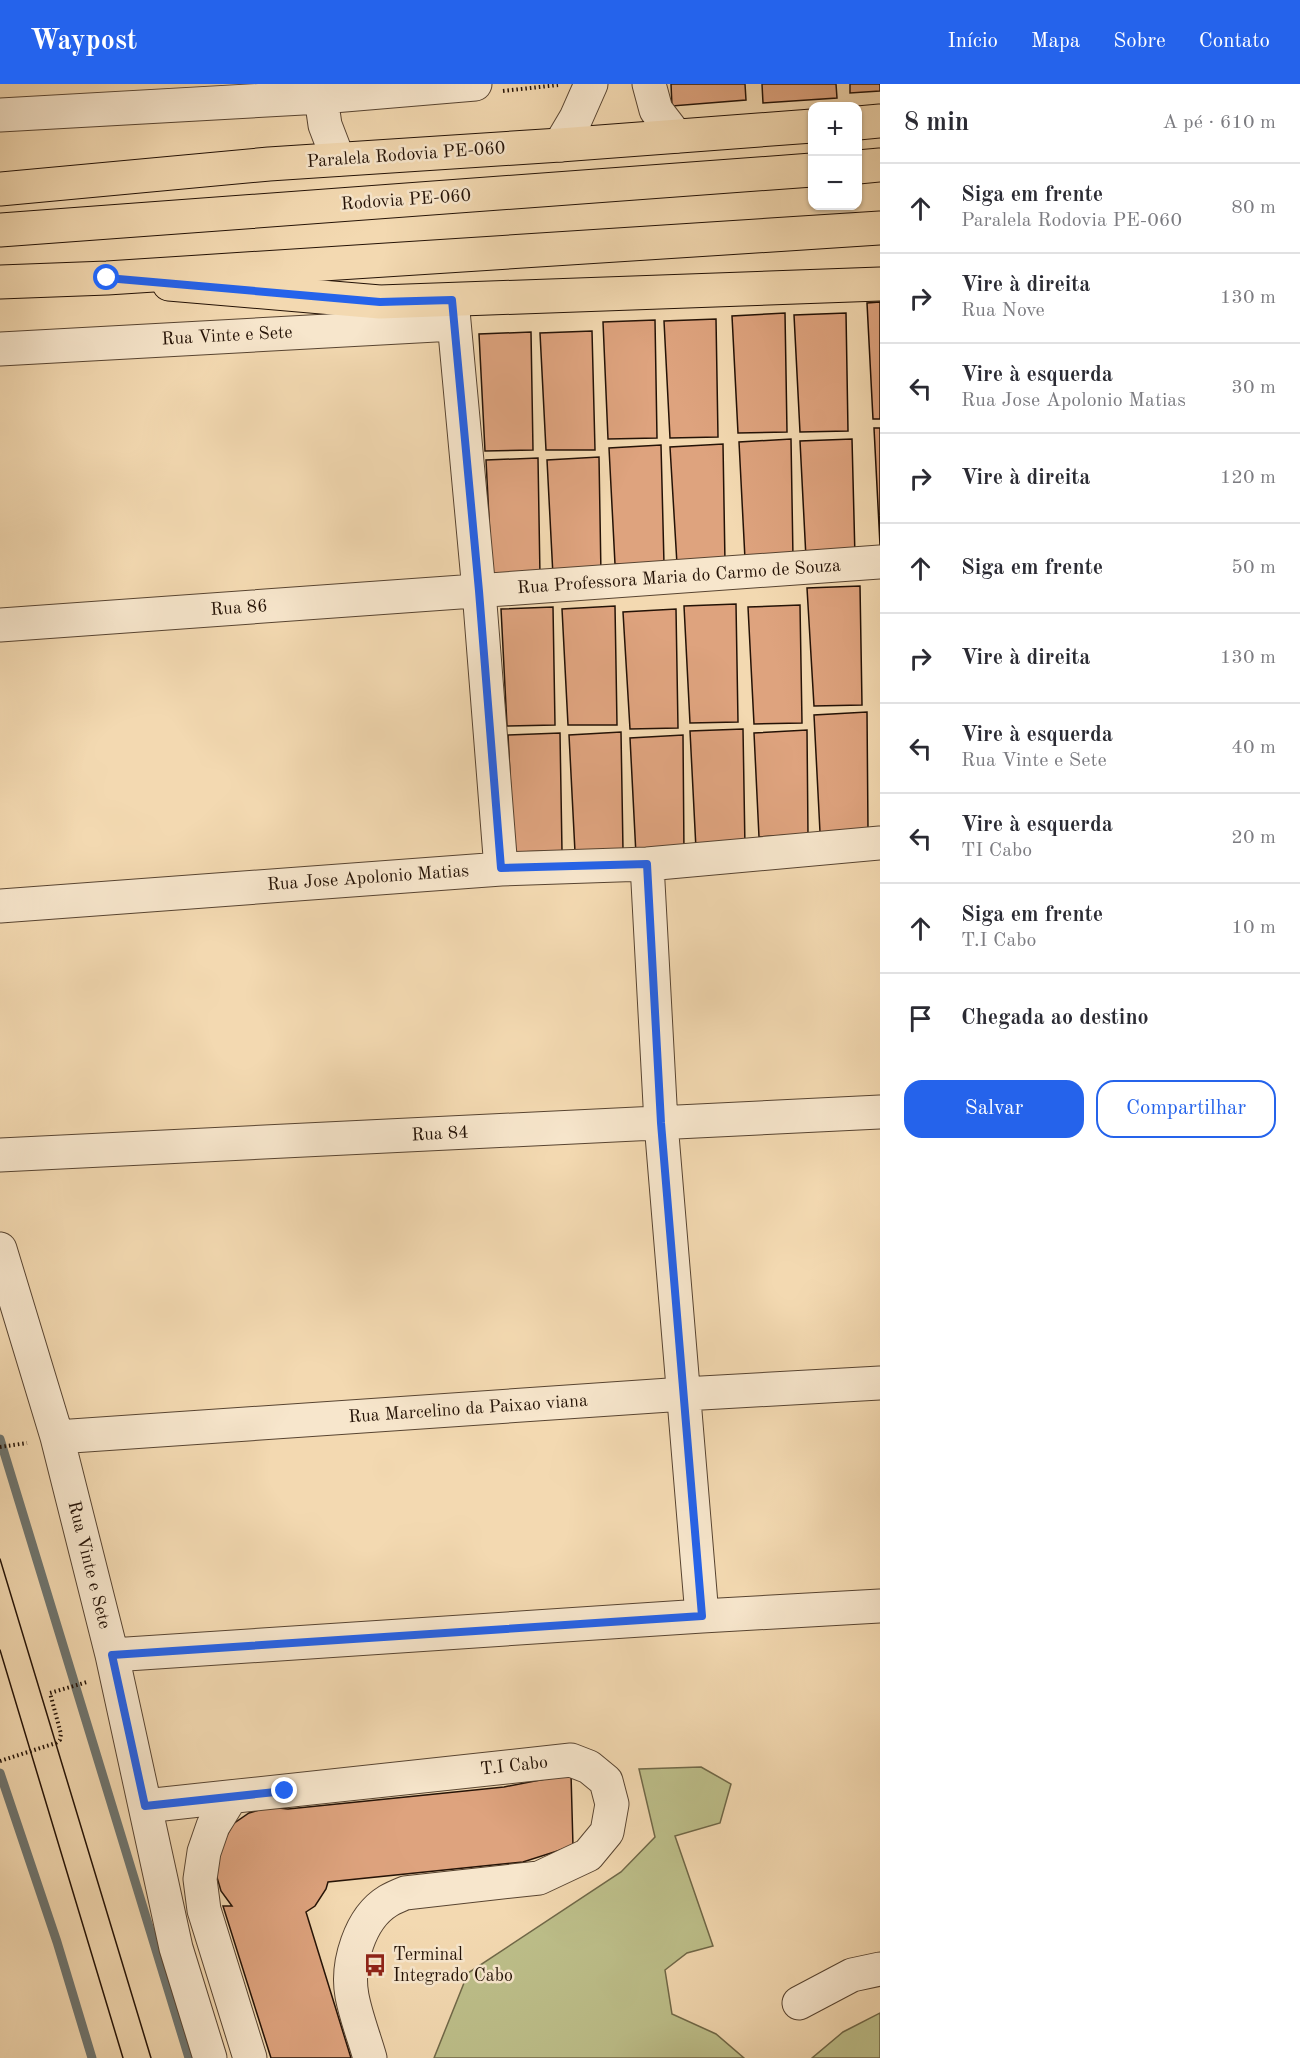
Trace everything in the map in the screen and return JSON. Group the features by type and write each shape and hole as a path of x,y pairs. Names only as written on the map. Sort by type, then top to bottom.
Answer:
{"main road":[{"path":"862,123 880,121"},
{"name":"Paralela Rodovia PE-060","path":"0,189 269,164 808,126"},
{"path":"862,167 880,165"},
{"name":"Rodovia PE-060","path":"0,230 808,170"},
{"path":"0,282 107,278 880,228"},
{"path":"107,278 380,302 453,312 880,284"}],"street":[{"path":"0,115 321,97 476,84"},
{"path":"560,145 576,118 591,84"},
{"path":"649,84 656,110 676,136"},
{"path":"321,97 325,125 338,159"},
{"path":"453,312 479,591 501,868"},
{"name":"Rua Vinte e Sete","path":"0,349 453,312"},
{"name":"Rua Professora Maria do Carmo de Souza","path":"479,591 880,562"},
{"name":"Rua 86","path":"0,625 479,591"},
{"name":"Rua Jose Apolonio Matias","path":"0,906 501,868 647,864 880,843"},
{"path":"647,864 661,1123 702,1616"},
{"name":"Rua 84","path":"0,1155 880,1112"},
{"name":"Rua Vinte e Sete","path":"0,1249 57,1437 112,1655 176,1948 210,2058"},
{"name":"Rua Marcelino da Paixao viana","path":"57,1437 684,1394 880,1383"},
{"path":"112,1655 880,1606"},
{"name":"T.I Cabo","path":"145,1806 571,1760 589,1767 606,1781 612,1804 607,1832 588,1855 539,1878 405,1893 387,1901 371,1917 360,1936 351,1964 352,1994 370,2058"},
{"path":"231,1797 213,1826 204,1852 200,1879 204,1910 250,2058"},
{"path":"799,2003 852,1975 880,1969"}],"path":[{"path":"0,1447 19,1444"},
{"path":"0,1761 60,1740 61,1734 50,1693 88,1682"}],"green space":[{"path":"701,1767 731,1784 720,1823 675,1836 713,1946 687,1953 665,1970 672,2014 716,2034 744,2058 434,2058 468,1973 621,1872 655,1837 639,1769"},
{"path":"880,2013 880,2058 812,2058 843,2032"}],"building":[{"path":"671,84 745,84 746,100 672,106"},
{"path":"762,84 836,84 837,98 763,103"},
{"path":"850,84 880,84 880,91 850,93"},
{"path":"880,302 880,419 873,419 867,303"},
{"path":"785,313 787,432 738,433 732,316"},
{"path":"846,313 848,431 800,432 794,315"},
{"path":"716,319 718,437 670,438 664,321"},
{"path":"655,320 657,438 608,439 603,322"},
{"path":"592,331 595,450 546,450 540,333"},
{"path":"531,332 533,450 485,451 479,334"},
{"path":"874,428 880,428 880,545"},
{"path":"791,439 793,558 745,559 739,442"},
{"path":"852,439 855,557 806,558 800,441"},
{"path":"723,444 725,563 677,564 670,447"},
{"path":"661,445 664,564 615,564 609,448"},
{"path":"599,457 601,575 553,576 547,460"},
{"path":"538,458 540,576 492,577 486,460"},
{"path":"860,586 862,705 814,706 807,588"},
{"path":"736,604 738,722 690,723 684,606"},
{"path":"800,605 802,723 754,724 748,607"},
{"path":"615,606 617,725 568,725 562,609"},
{"path":"553,607 555,725 507,726 501,609"},
{"path":"676,609 678,728 630,729 623,612"},
{"path":"867,712 868,830 820,832 814,715"},
{"path":"743,729 745,848 696,849 690,731"},
{"path":"807,730 808,834 759,837 754,733"},
{"path":"621,732 623,850 575,852 569,735"},
{"path":"560,733 562,851 514,852 508,735"},
{"path":"683,735 684,853 636,855 630,738"},
{"path":"571,1774 573,1846 523,1862 328,1882 315,1906 306,1912 351,2058 271,2058 223,1906 232,1906 221,1891 216,1874 216,1856 233,1824 249,1813 269,1807 288,1809 504,1787"}],"waterway":[{"path":"0,1439 189,2058"},
{"path":"0,1773 57,1942 92,2058"}],"tram line":[{"path":"0,1559 151,2058"},
{"path":"0,1650 123,2058"}],"place":[{"name":"Terminal Integrado Cabo","path":"375,1965"}],"route":[{"path":"107,278 380,302 452,300 479,591 501,868 647,864 661,1123 702,1616 112,1655 145,1806 285,1791"}]}
